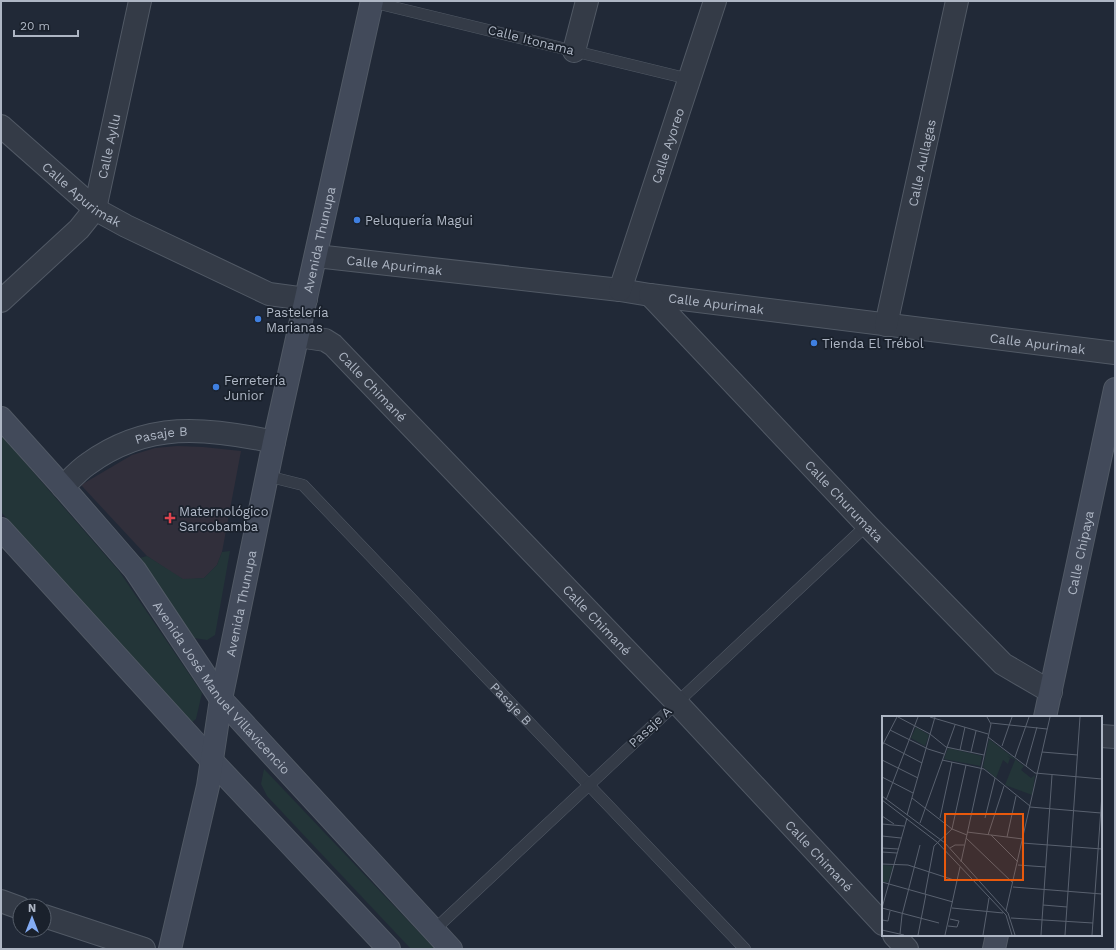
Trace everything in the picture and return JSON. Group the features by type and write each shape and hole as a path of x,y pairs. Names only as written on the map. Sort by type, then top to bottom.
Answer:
{"street":[{"name":"Calle Ayllu","path":"1,301 80,229 95,209 140,1"},
{"name":"Avenida Thunupa","path":"170,949 208,786 221,699 274,442 372,1"},
{"path":"574,51 587,1"},
{"name":"Calle Ayoreo","path":"620,290 715,1"},
{"name":"Calle Aullagas","path":"886,325 957,1"},
{"name":"Calle Apurimak","path":"1,126 95,209 269,294 306,299"},
{"name":"Calle Apurimak","path":"316,256 620,290 886,325 1115,352"},
{"name":"Calle Churumata","path":"650,295 867,525 1003,664 1051,692"},
{"name":"Calle Chimané","path":"298,336 324,340 333,345 677,702 882,923"},
{"name":"Calle Chipaya","path":"1045,716 1114,403"},
{"name":"Avenida José Manuel Villavicencio","path":"1,418 135,570 221,699 451,949"},
{"name":"Pasaje B","path":"63,487 87,465 115,447 145,436 177,430 242,435 274,442"},
{"path":"1,529 212,761 389,949"},
{"path":"1102,736 1115,737"},
{"path":"1,901 12,905"},
{"path":"52,919 144,949"},
{"path":"895,936 906,949"},
{"path":"994,949 997,936"}],"lane":[{"name":"Calle Itonama","path":"372,1 689,79"},
{"name":"Pasaje B","path":"267,476 303,485 745,949"},
{"name":"Pasaje A","path":"434,930 867,525"}],"shaded area":[{"path":"1,435 119,571 202,693 196,719 191,723 1,512"},
{"name":"Maternológico Sarcobamba","path":"177,446 241,451 222,552 217,565 204,578 183,580 147,556 81,485 132,455 155,448"},
{"path":"230,551 215,635 207,640 194,638 136,559 147,556 183,579 204,578 217,565 222,552"},
{"path":"264,769 435,949 411,949 267,796 261,784"}],"place":[{"name":"Peluquería Magui","path":"357,220"},
{"name":"Pastelería Marianas","path":"258,319"},
{"name":"Tienda El Trébol","path":"814,343"},
{"name":"Ferretería Junior","path":"216,387"},
{"name":"Maternológico Sarcobamba","path":"170,518"}]}
